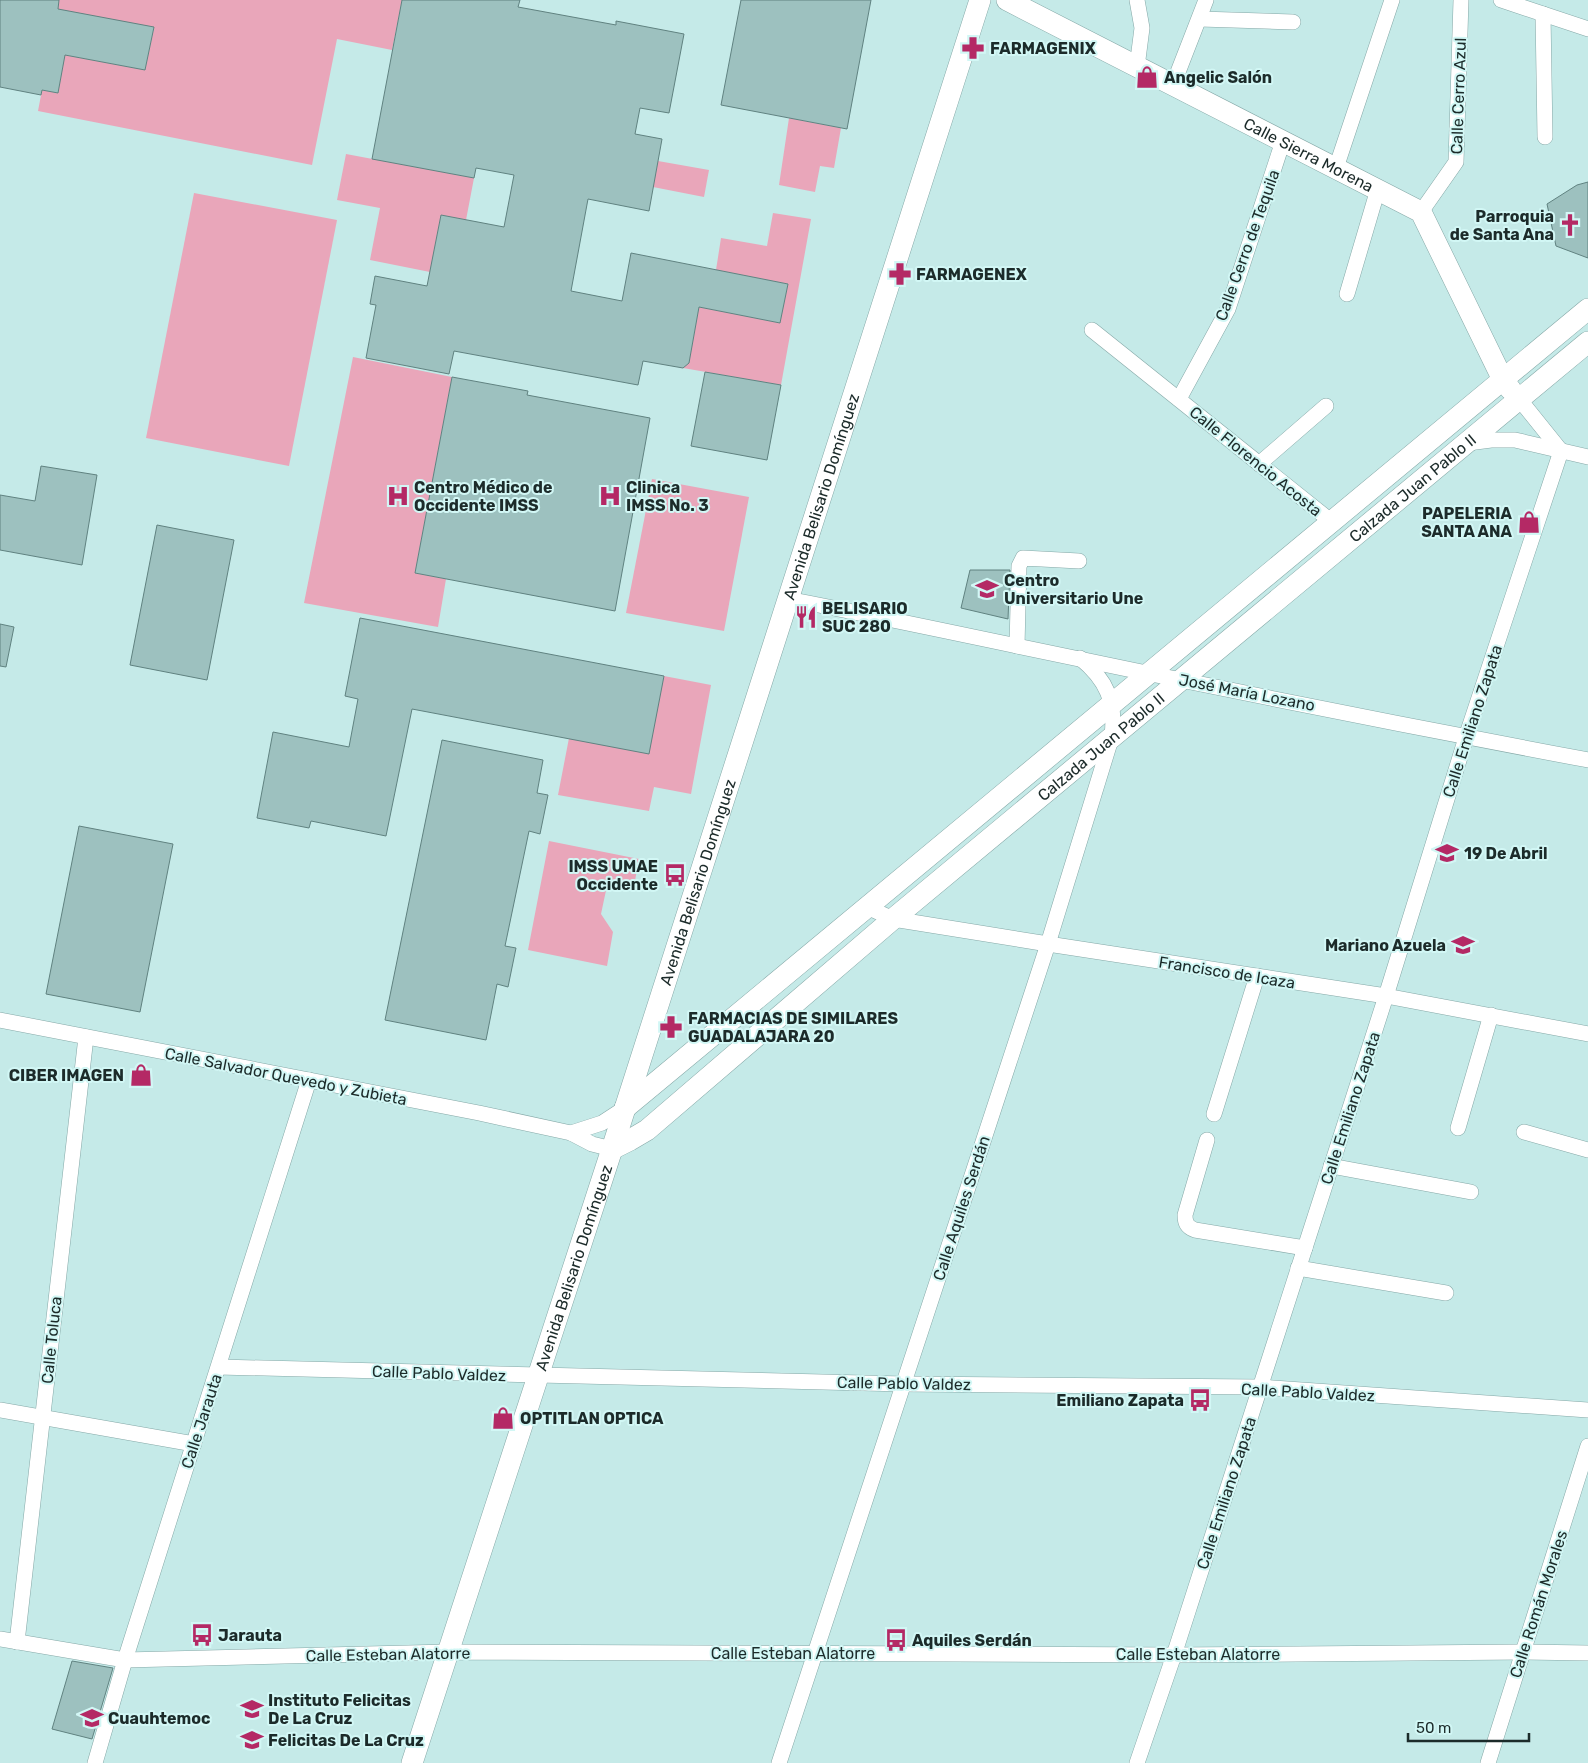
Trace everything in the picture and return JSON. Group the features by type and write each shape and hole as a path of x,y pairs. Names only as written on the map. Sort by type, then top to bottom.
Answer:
{"main road":[{"name":"Avenida Belisario Domínguez","path":"412,1763 612,1149 980,0"},
{"name":"Calle Sierra Morena","path":"1007,0 1421,212"},
{"path":"1421,212 1503,380 1520,400"},
{"name":"Calzada Juan Pablo II","path":"625,1108 1588,309"},
{"name":"Calzada Juan Pablo II","path":"612,1149 647,1130 893,919 1588,342"}],"street":[{"path":"1136,0 1142,28 1137,67"},
{"path":"1173,85 1206,0"},
{"path":"1336,168 1392,0"},
{"name":"Calle Cerro Azul","path":"1421,212 1456,162 1461,0"},
{"path":"1502,0 1588,29"},
{"path":"1543,14 1545,137"},
{"path":"1200,19 1293,22"},
{"name":"Calle Cerro de Tequila","path":"1179,399 1228,309 1284,142"},
{"path":"1347,294 1378,189"},
{"name":"Calle Florencio Acosta","path":"1092,330 1332,522"},
{"path":"1520,400 1561,451"},
{"path":"1259,464 1326,406"},
{"path":"1468,443 1491,440 1515,440 1588,457"},
{"name":"Calle Emiliano Zapata","path":"1137,1763 1174,1655 1386,996 1467,737 1561,451"},
{"path":"1018,646 1019,566 1022,558 1079,561"},
{"name":"José María Lozano","path":"788,599 1588,760"},
{"name":"Calle Aquiles Serdán","path":"779,1763 1048,944 1112,736 1114,720 1112,704 1101,678 1080,658"},
{"name":"Francisco de Icaza","path":"867,907 893,919 1386,996 1588,1034"},
{"path":"1214,1114 1257,976"},
{"path":"1458,1128 1491,1016"},
{"name":"Calle Salvador Quevedo y Zubieta","path":"0,1020 479,1113 571,1133 592,1144 612,1149"},
{"name":"Calle Toluca","path":"17,1642 86,1037"},
{"name":"Calle Jarauta","path":"95,1763 125,1660 309,1080"},
{"path":"571,1133 602,1123 625,1108"},
{"path":"1524,1132 1588,1150"},
{"path":"1207,1140 1185,1215 1185,1222 1189,1227 1195,1230 1305,1248"},
{"path":"1331,1166 1471,1192"},
{"path":"1298,1268 1446,1293"},
{"name":"Calle Pablo Valdez","path":"218,1367 904,1384 1260,1388 1588,1410"},
{"path":"0,1410 194,1444"},
{"name":"Calle Román Morales","path":"1488,1763 1588,1446"},
{"name":"Calle Esteban Alatorre","path":"0,1639 125,1660 448,1652 1174,1655 1588,1653"}],"shaded area":[{"path":"59,0 402,0 392,50 337,39 312,165 38,111 42,90 58,93 63,65 49,52 145,70 154,28 58,9"},
{"path":"789,118 841,128 834,168 820,166 815,192 779,185"},
{"path":"346,154 474,178 466,220 441,215 430,272 370,260 380,208 337,200"},
{"path":"658,161 709,170 704,197 653,187"},
{"path":"194,193 337,220 289,466 146,438"},
{"path":"773,213 811,219 781,385 683,368 689,363 699,307 780,323 788,284 716,270 721,238 767,246"},
{"path":"353,357 452,377 415,573 446,579 438,627 304,603"},
{"path":"652,479 749,497 724,631 626,613"},
{"path":"664,676 711,685 691,794 654,787 649,811 558,795 569,738 648,753"},
{"path":"549,841 639,859 634,886 608,881 601,914 613,932 607,966 528,950"}],"building":[{"path":"0,0 59,0 58,9 154,27 145,70 65,55 58,93 42,90 41,95 0,87"},
{"path":"402,0 520,0 518,7 616,25 616,21 684,34 669,113 640,108 635,134 662,139 649,211 588,199 571,291 622,301 631,253 788,284 780,323 699,307 689,363 683,368 643,361 638,385 454,351 449,374 366,358 376,305 370,304 375,276 427,286 441,215 504,227 514,175 476,168 474,178 372,159"},
{"path":"741,0 871,0 847,129 721,105"},
{"name":"Parroquia de Santa Ana","path":"1588,182 1588,258 1556,246 1547,204 1577,185"},
{"path":"705,372 781,385 767,460 691,446"},
{"path":"452,377 528,391 527,395 650,418 615,611 415,573"},
{"path":"41,466 97,475 82,565 0,550 0,495 35,501"},
{"path":"157,525 234,540 207,680 130,665"},
{"name":"Centro Universitario Une","path":"970,570 1010,570 1008,619 961,608"},
{"path":"360,618 664,676 649,754 412,709 386,836 311,821 309,828 257,818 273,732 349,747 358,699 345,696"},
{"path":"0,624 14,627 6,667 0,666"},
{"path":"442,740 543,760 537,793 548,795 540,834 529,831 505,946 516,948 508,987 497,984 486,1040 385,1020"},
{"path":"79,826 173,844 140,1012 46,994"},
{"path":"72,1661 113,1668 92,1739 52,1729"}],"place":[{"name":"FARMAGENIX","path":"973,48"},
{"name":"Angelic Salón","path":"1147,77"},
{"name":"Parroquia de Santa Ana","path":"1570,225"},
{"name":"FARMAGENEX","path":"900,274"},
{"name":"Centro Médico de Occidente IMSS","path":"398,496"},
{"name":"Clinica IMSS No. 3","path":"610,496"},
{"name":"PAPELERIA SANTA ANA","path":"1529,522"},
{"name":"Centro Universitario Une","path":"987,589"},
{"name":"BELISARIO SUC 280","path":"806,617"},
{"name":"19 De Abril","path":"1447,853"},
{"name":"IMSS UMAE Occidente","path":"675,875"},
{"name":"Mariano Azuela","path":"1463,945"},
{"name":"FARMACIAS DE SIMILARES GUADALAJARA 20","path":"671,1027"},
{"name":"CIBER IMAGEN","path":"141,1075"},
{"name":"Emiliano Zapata","path":"1200,1400"},
{"name":"OPTITLAN OPTICA","path":"503,1418"},
{"name":"Jarauta","path":"202,1635"},
{"name":"Aquiles Serdán","path":"896,1640"},
{"name":"Instituto Felicitas De La Cruz","path":"252,1709"},
{"name":"Cuauhtemoc","path":"92,1718"},
{"name":"Felicitas De La Cruz","path":"252,1740"}]}
